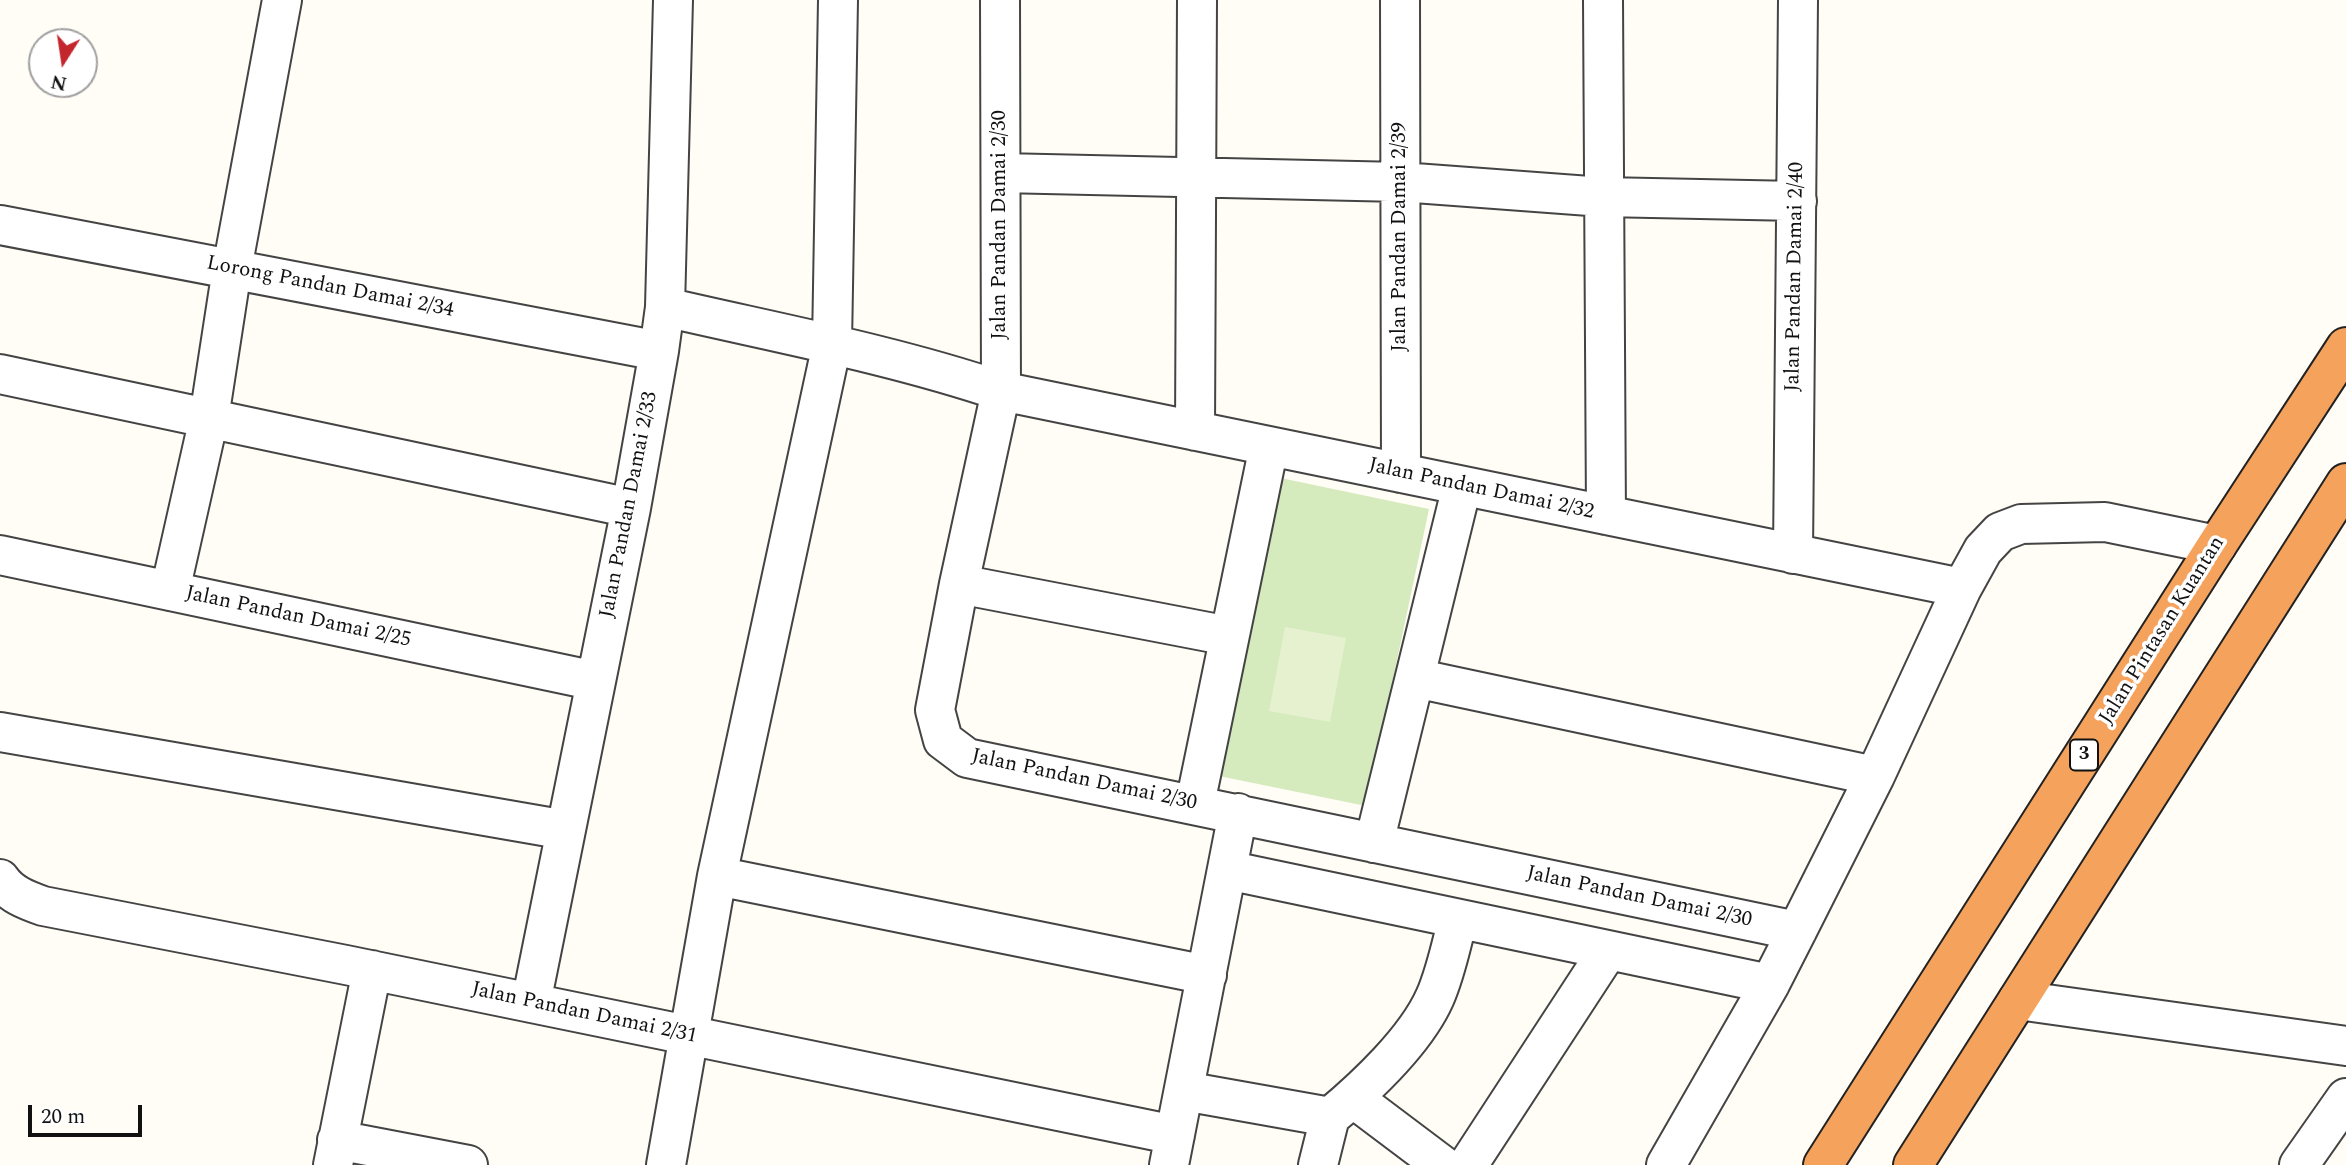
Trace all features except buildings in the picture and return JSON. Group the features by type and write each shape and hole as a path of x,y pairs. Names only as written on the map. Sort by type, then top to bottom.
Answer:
{"highway":[{"name":"Jalan Pintasan Kuantan","path":"1824,1165 2346,346"},
{"path":"1913,1165 2346,483"}],"street":[{"path":"170,591 209,418 232,269 282,0"},
{"name":"Jalan Pandan Damai 2/33","path":"531,1003 631,508 659,351 664,307 673,0"},
{"path":"666,1165 717,876 832,344 838,0"},
{"name":"Jalan Pandan Damai 2/30","path":"1000,0 1001,391 935,710 943,740 967,758 1797,931"},
{"path":"1195,431 1197,0"},
{"name":"Jalan Pandan Damai 2/39","path":"1400,0 1401,473"},
{"path":"1603,0 1606,515"},
{"name":"Jalan Pandan Damai 2/40","path":"1793,554 1798,0"},
{"path":"1001,173 1401,182 1603,198 1797,201"},
{"name":"Lorong Pandan Damai 2/34","path":"0,225 659,351"},
{"name":"Jalan Pandan Damai 2/32","path":"664,307 832,344 1001,391 1962,588"},
{"path":"0,374 631,508"},
{"path":"1195,804 1269,446"},
{"path":"1374,843 1462,486"},
{"path":"1666,1165 1770,984 1875,776 1962,588 1983,550 2000,532 2021,524 2105,522 2217,545"},
{"name":"Jalan Pandan Damai 2/25","path":"0,555 596,681"},
{"path":"959,584 1229,636"},
{"path":"1415,678 1875,776"},
{"path":"0,732 566,830"},
{"path":"1172,1150 1238,813"},
{"path":"1227,870 1607,952 1770,984"},
{"path":"717,876 1207,975"},
{"name":"Jalan Pandan Damai 2/31","path":"0,878 4,885 22,899 43,906 689,1035 1172,1150"},
{"path":"1318,1165 1341,1108 1421,1023 1445,969 1458,919"},
{"path":"1468,1165 1607,952"},
{"path":"372,970 335,1153 468,1165"},
{"path":"2018,1000 2346,1046"},
{"path":"1184,1091 1341,1108 1442,1165"},
{"path":"2299,1165 2346,1098"}],"green space":[{"path":"1271,476 1429,509 1366,806 1209,774"},
{"path":"1285,627 1346,638 1330,722 1269,711"}]}
